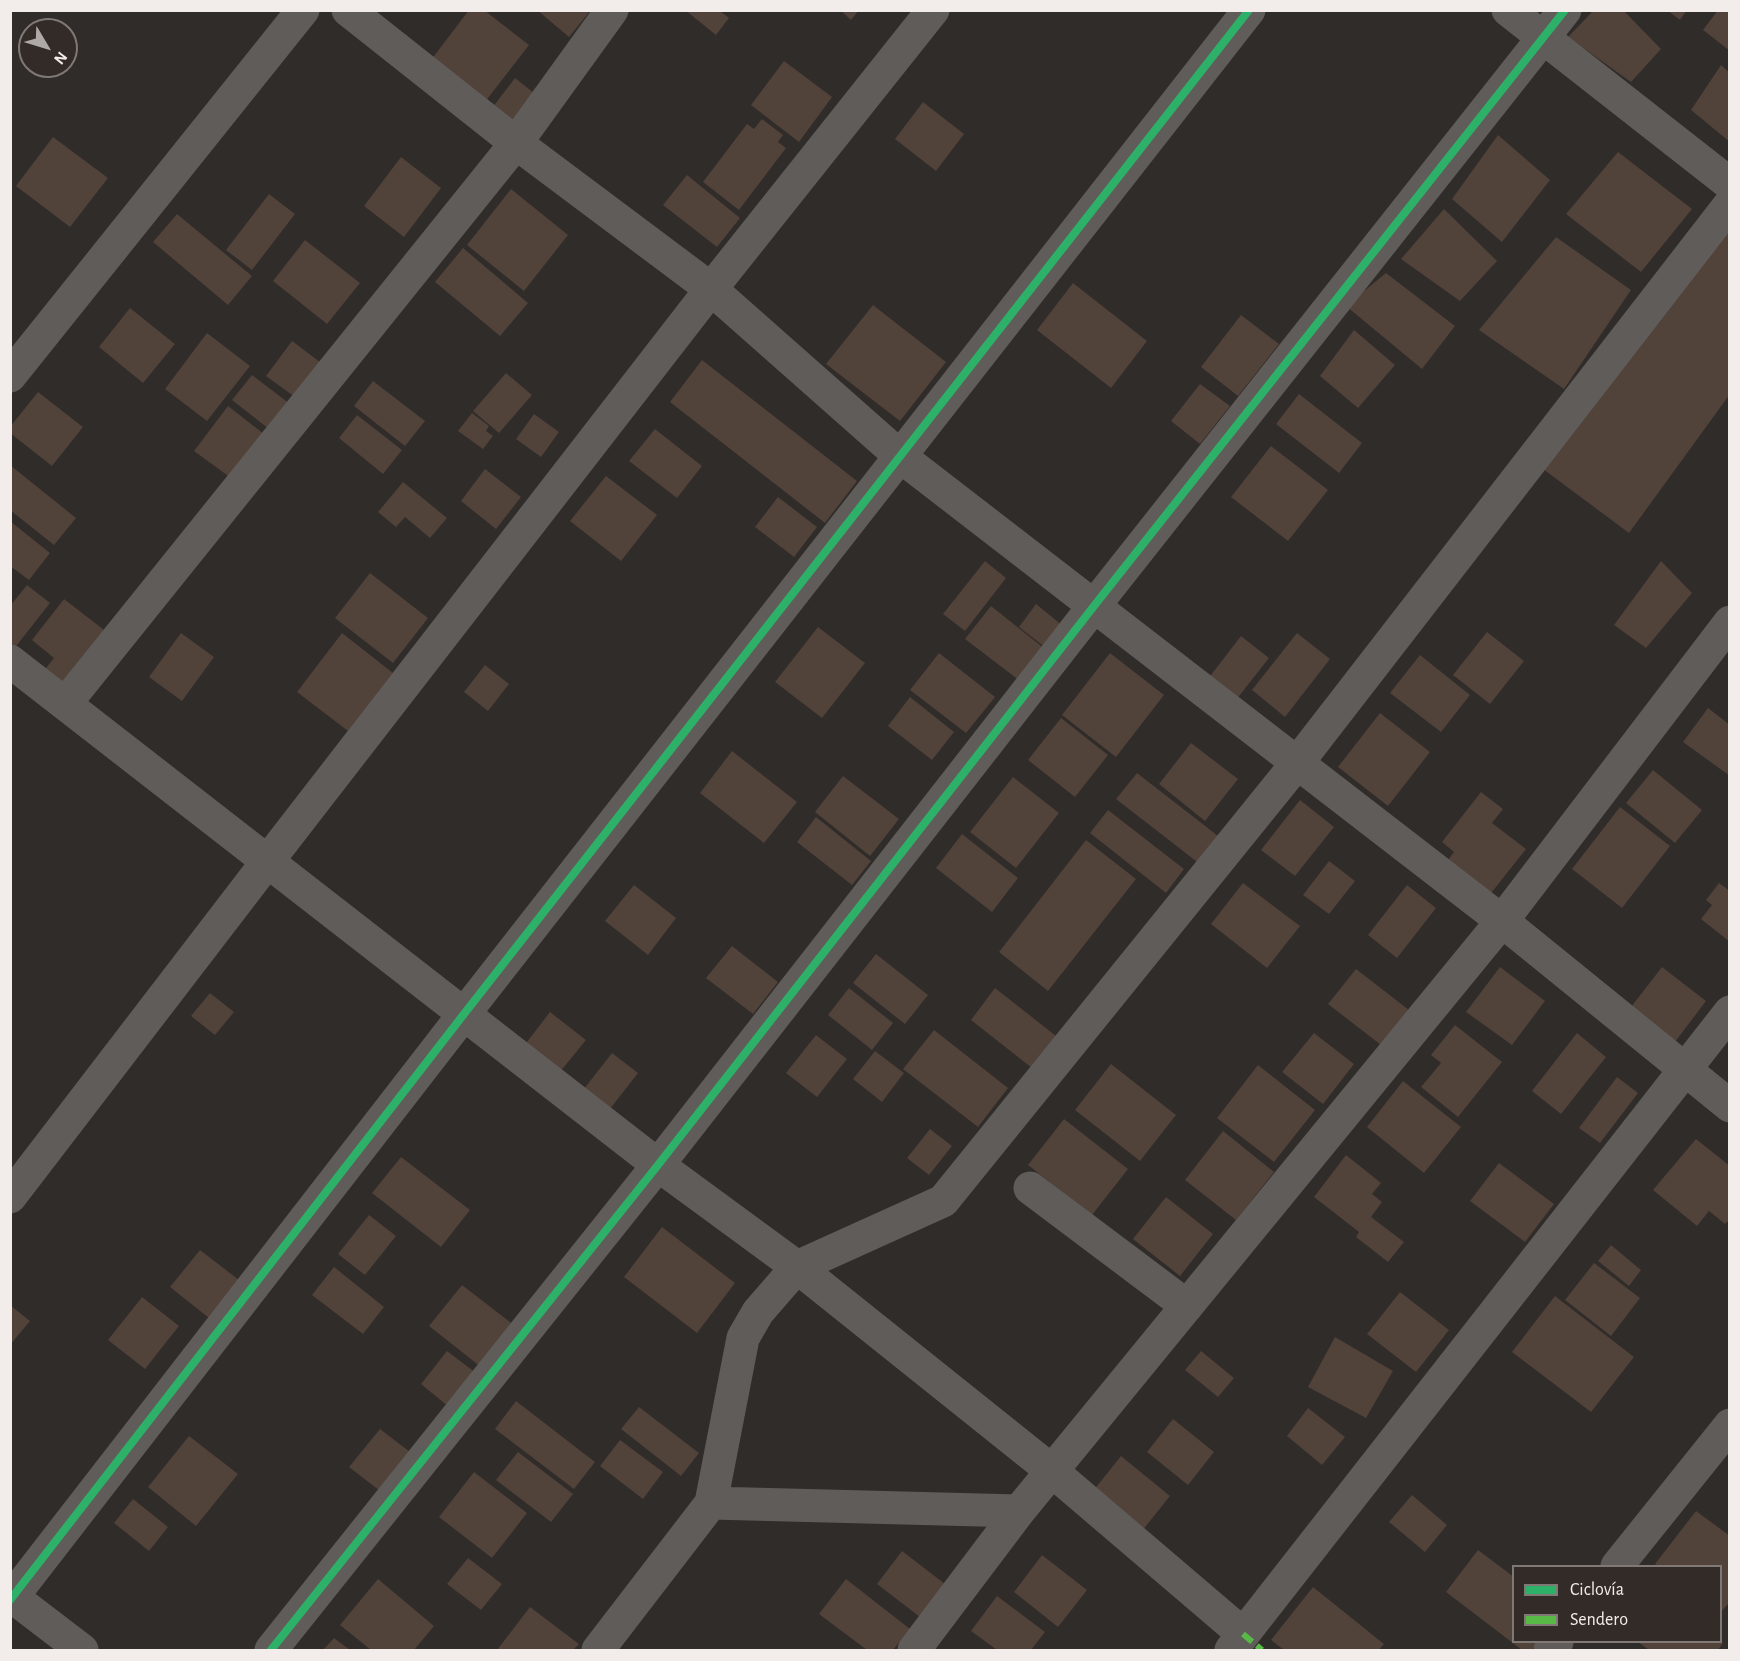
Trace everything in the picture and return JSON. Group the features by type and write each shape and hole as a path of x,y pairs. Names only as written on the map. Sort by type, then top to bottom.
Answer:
{"street":[{"path":"10,376 303,10"},
{"path":"348,10 516,143 711,289 901,457 1502,921 1730,1106"},
{"path":"65,704 516,143 612,10"},
{"path":"10,1197 711,289 933,10"},
{"path":"82,1650 11,1597 1249,10"},
{"path":"1508,10 1730,184"},
{"path":"271,1650 658,1165 1094,606 1565,10"},
{"path":"598,1650 711,1503 743,1338 758,1312 797,1267 943,1200 1298,762 1730,204"},
{"path":"914,1650 1019,1511 1502,921 1730,622"},
{"path":"10,661 658,1165 797,1267 1052,1471 1237,1642 1730,1012"},
{"path":"1030,1188 1187,1306"},
{"path":"1618,1565 1730,1425"},
{"path":"711,1503 1019,1511"}],"building":[{"path":"469,10 484,10 529,45 485,102 431,60"},
{"path":"537,10 591,10 569,37"},
{"path":"685,10 719,10 729,18 716,35"},
{"path":"840,10 859,10 851,20"},
{"path":"1594,10 1623,10 1661,49 1631,82 1568,37"},
{"path":"1667,10 1687,10 1680,20"},
{"path":"1718,10 1730,10 1730,51 1703,30"},
{"path":"784,61 832,97 799,142 751,105"},
{"path":"1721,65 1730,73 1730,142 1691,110"},
{"path":"515,78 539,97 516,126 492,108"},
{"path":"923,102 964,134 936,171 895,139"},
{"path":"762,119 783,135 778,142 786,148 739,210 703,182 747,124 754,129"},
{"path":"1498,135 1550,180 1502,242 1452,199"},
{"path":"53,137 108,178 70,227 16,186"},
{"path":"1618,152 1692,209 1641,272 1566,214"},
{"path":"401,157 441,188 404,237 364,206"},
{"path":"687,175 740,218 717,247 663,205"},
{"path":"511,189 568,235 524,291 467,245"},
{"path":"269,194 295,214 252,270 226,250"},
{"path":"1444,209 1497,261 1460,301 1401,259"},
{"path":"177,214 252,276 228,305 153,242"},
{"path":"1730,229 1730,394 1629,533 1543,469"},
{"path":"1556,237 1631,290 1564,389 1479,330"},
{"path":"305,240 360,283 327,324 273,281"},
{"path":"463,248 528,303 500,336 435,282"},
{"path":"1386,273 1455,326 1422,369 1346,306"},
{"path":"1073,283 1147,341 1111,388 1037,330"},
{"path":"873,305 946,362 900,421 826,364"},
{"path":"130,308 175,344 143,383 99,347"},
{"path":"1241,315 1279,344 1238,396 1201,367"},
{"path":"1354,330 1395,365 1358,408 1320,376"},
{"path":"207,333 250,366 207,421 165,389"},
{"path":"292,341 324,365 299,400 266,376"},
{"path":"702,360 857,481 825,523 670,402"},
{"path":"506,373 532,395 499,433 473,411"},
{"path":"252,375 294,407 274,433 232,400"},
{"path":"373,381 425,421 405,446 354,406"},
{"path":"1200,384 1230,406 1200,444 1171,421"},
{"path":"38,392 83,427 52,466 10,433 10,427"},
{"path":"1299,394 1362,443 1339,473 1276,424"},
{"path":"228,406 264,434 231,478 194,451"},
{"path":"472,413 489,426 486,431 493,436 483,449 458,431"},
{"path":"534,414 559,432 541,457 516,439"},
{"path":"357,415 402,450 383,474 339,438"},
{"path":"655,429 702,466 677,498 629,461"},
{"path":"1271,446 1328,490 1288,541 1231,497"},
{"path":"10,465 76,518 54,545 10,510"},
{"path":"485,469 521,497 496,529 461,501"},
{"path":"606,476 657,515 621,561 570,521"},
{"path":"403,482 447,518 430,538 405,517 396,527 378,512"},
{"path":"778,497 817,527 794,557 755,527"},
{"path":"10,521 50,553 29,580 10,566"},
{"path":"985,561 1006,578 965,631 943,614"},
{"path":"1661,561 1692,593 1646,648 1614,625"},
{"path":"370,573 428,618 393,663 335,618"},
{"path":"27,585 50,603 10,654 10,606"},
{"path":"64,599 108,633 60,695 38,678 54,658 32,640"},
{"path":"1036,604 1063,626 1046,648 1019,627"},
{"path":"991,606 1045,649 1020,681 965,639"},
{"path":"818,627 865,663 822,718 775,682"},
{"path":"1487,632 1524,661 1490,704 1453,675"},
{"path":"181,633 214,657 182,701 149,677"},
{"path":"342,633 393,673 348,731 297,692"},
{"path":"1297,633 1330,659 1285,717 1252,690"},
{"path":"1241,636 1269,658 1232,705 1204,684"},
{"path":"939,653 995,697 966,733 910,690"},
{"path":"1110,653 1164,695 1116,757 1062,715"},
{"path":"1420,655 1470,695 1441,732 1390,693"},
{"path":"485,665 509,684 488,711 464,692"},
{"path":"910,697 954,732 932,760 888,726"},
{"path":"1708,708 1730,725 1730,776 1683,742"},
{"path":"1380,713 1430,752 1388,806 1338,767"},
{"path":"1061,718 1108,755 1075,797 1028,760"},
{"path":"1191,743 1238,779 1205,821 1159,784"},
{"path":"732,751 797,802 764,843 700,793"},
{"path":"1653,770 1702,810 1675,843 1626,803"},
{"path":"1137,773 1222,839 1201,865 1116,799"},
{"path":"843,776 899,819 870,856 815,812"},
{"path":"1013,777 1059,813 1016,868 970,832"},
{"path":"1481,792 1503,809 1492,823 1526,849 1488,897 1445,864 1454,852 1442,842"},
{"path":"1300,800 1334,827 1295,876 1261,850"},
{"path":"1620,807 1670,846 1622,908 1572,869"},
{"path":"1108,810 1184,869 1166,893 1090,833"},
{"path":"816,817 871,861 852,885 797,842"},
{"path":"962,834 1018,878 992,912 936,868"},
{"path":"1086,840 1136,879 1048,991 999,952"},
{"path":"1329,861 1355,881 1329,914 1303,895"},
{"path":"1243,883 1300,926 1267,968 1211,924"},
{"path":"1719,883 1730,891 1730,942 1701,919 1712,905 1706,900"},
{"path":"634,885 676,918 648,955 605,921"},
{"path":"1407,885 1436,908 1397,958 1368,935"},
{"path":"732,946 778,982 753,1014 706,978"},
{"path":"876,954 928,995 905,1024 853,983"},
{"path":"1500,967 1545,1001 1512,1045 1466,1012"},
{"path":"1662,967 1706,1001 1675,1042 1631,1007"},
{"path":"1356,969 1409,1010 1381,1045 1328,1004"},
{"path":"849,988 893,1023 872,1050 828,1015"},
{"path":"995,988 1056,1036 1032,1068 971,1020"},
{"path":"210,993 234,1012 215,1035 191,1016"},
{"path":"550,1012 586,1040 555,1078 520,1051"},
{"path":"1455,1025 1502,1062 1458,1117 1421,1087 1441,1063 1431,1055"},
{"path":"934,1030 1008,1088 978,1127 903,1069"},
{"path":"1314,1033 1354,1064 1323,1104 1282,1072"},
{"path":"1577,1033 1606,1057 1561,1114 1532,1091"},
{"path":"816,1035 847,1059 817,1097 786,1073"},
{"path":"875,1051 904,1073 882,1102 853,1079"},
{"path":"612,1053 638,1073 606,1114 580,1094"},
{"path":"1111,1064 1176,1115 1140,1161 1075,1110"},
{"path":"1258,1065 1315,1110 1274,1162 1217,1118"},
{"path":"1617,1077 1638,1093 1600,1143 1579,1128"},
{"path":"1403,1081 1461,1127 1424,1173 1367,1127"},
{"path":"1064,1119 1128,1169 1092,1215 1028,1165"},
{"path":"930,1129 952,1146 929,1175 907,1158"},
{"path":"1223,1131 1274,1172 1236,1220 1185,1180"},
{"path":"1696,1139 1730,1166 1730,1219 1725,1224 1709,1211 1697,1226 1653,1190"},
{"path":"1346,1155 1381,1183 1372,1194 1382,1202 1371,1217 1404,1242 1388,1262 1356,1237 1359,1232 1314,1197"},
{"path":"401,1157 470,1210 441,1247 372,1193"},
{"path":"1499,1163 1554,1204 1525,1242 1470,1201"},
{"path":"1166,1197 1213,1234 1180,1276 1133,1239"},
{"path":"369,1215 396,1236 365,1275 338,1254"},
{"path":"662,1227 735,1283 697,1333 624,1277"},
{"path":"1611,1245 1641,1270 1629,1286 1598,1261"},
{"path":"200,1250 239,1280 209,1318 170,1287"},
{"path":"1594,1263 1640,1298 1611,1336 1565,1300"},
{"path":"334,1267 384,1307 363,1334 312,1295"},
{"path":"462,1285 519,1329 486,1371 429,1326"},
{"path":"1400,1292 1449,1330 1416,1372 1367,1334"},
{"path":"1555,1296 1634,1357 1591,1412 1512,1352"},
{"path":"142,1297 179,1326 145,1369 108,1340"},
{"path":"10,1305 30,1321 10,1345"},
{"path":"1335,1337 1393,1371 1366,1418 1308,1387"},
{"path":"447,1351 476,1373 449,1407 421,1384"},
{"path":"1201,1351 1234,1378 1218,1397 1185,1370"},
{"path":"516,1401 595,1462 574,1489 495,1429"},
{"path":"639,1407 699,1453 681,1476 621,1429"},
{"path":"1308,1408 1345,1437 1322,1465 1287,1436"},
{"path":"1173,1419 1214,1452 1188,1485 1147,1452"},
{"path":"380,1429 414,1455 384,1494 349,1467"},
{"path":"189,1436 238,1474 196,1526 148,1487"},
{"path":"620,1440 663,1472 643,1499 600,1466"},
{"path":"518,1452 573,1494 551,1522 496,1480"},
{"path":"1121,1456 1170,1496 1138,1536 1089,1496"},
{"path":"474,1472 527,1513 492,1558 439,1517"},
{"path":"1412,1495 1447,1525 1425,1552 1389,1522"},
{"path":"133,1499 168,1527 149,1551 114,1523"},
{"path":"1696,1511 1730,1536 1730,1602 1722,1611 1722,1565 1655,1564"},
{"path":"1478,1550 1512,1576 1512,1642 1446,1592"},
{"path":"902,1551 945,1584 920,1617 877,1584"},
{"path":"1042,1555 1087,1590 1058,1627 1014,1592"},
{"path":"468,1558 502,1584 481,1610 447,1584"},
{"path":"378,1579 434,1626 414,1650 371,1650 340,1625"},
{"path":"846,1579 910,1629 893,1650 867,1650 819,1614"},
{"path":"1313,1587 1384,1644 1379,1650 1284,1650 1271,1640"},
{"path":"997,1596 1045,1632 1031,1650 997,1650 971,1631"},
{"path":"530,1607 579,1644 573,1650 497,1650"},
{"path":"334,1638 350,1650 323,1650"},
{"path":"1513,1643 1538,1643 1532,1650 1522,1650"},
{"path":"1639,1643 1723,1643 1718,1650 1649,1650"}],"marked path":[{"path":"1243,1634 1262,1650"}],"cycle path":[{"path":"10,1600 464,1014 1249,10"},
{"path":"271,1650 658,1165 1094,606 1565,10"}]}
